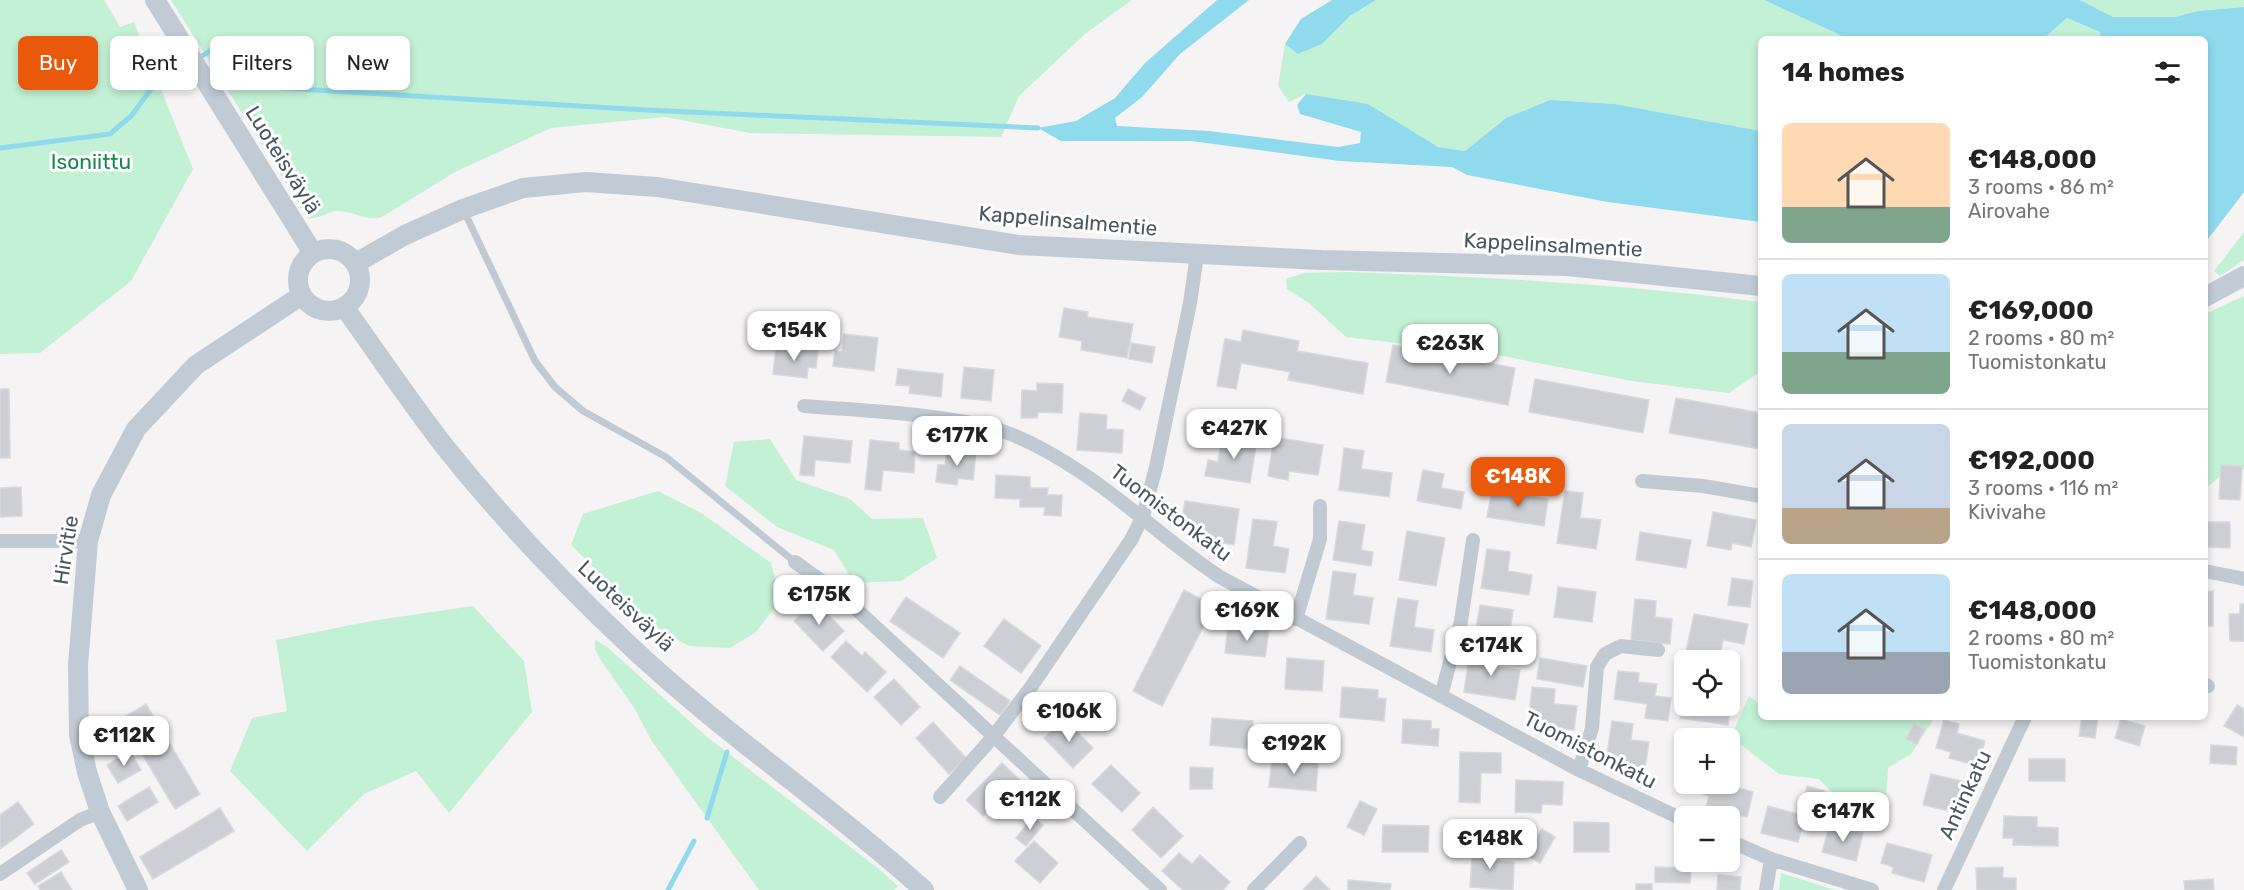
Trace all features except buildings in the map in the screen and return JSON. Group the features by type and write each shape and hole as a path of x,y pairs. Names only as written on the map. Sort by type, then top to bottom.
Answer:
{"street":[{"name":"Luoteisväylä","path":"155,0 313,253"},
{"name":"Kappelinsalmentie","path":"356,263 405,235 462,209 523,188 586,182 657,187 1018,245 1197,255 1567,266 1758,286"},
{"path":"327,249 338,250 356,263 361,278 360,289 353,301 344,307 323,310 308,303 302,295 298,282 299,272 305,260 313,253 327,249"},
{"path":"940,797 993,737 1112,568 1143,516 1173,390 1197,255"},
{"path":"2208,295 2244,276"},
{"name":"Hirvitie","path":"138,890 100,812 87,772 79,716 78,664 88,541 100,495 136,429 196,366 282,306 302,295"},
{"name":"Luoteisväylä","path":"344,307 445,446 551,568 628,644 724,727 886,855 924,890"},
{"name":"Tuomistonkatu","path":"804,406 936,418 991,428 1042,449 1082,473 1143,516 1199,564 1296,619 1579,770 1674,815"},
{"path":"1642,480 1703,486 1758,495"},
{"path":"1296,619 1320,539 1320,507"},
{"path":"1441,696 1461,621 1473,540"},
{"path":"0,541 88,541"},
{"path":"795,562 841,595 993,737 1070,804 1160,890"},
{"path":"2208,572 2244,579"},
{"path":"1579,770 1592,728 1598,667 1605,654 1621,646 1658,650"},
{"name":"Antinkatu","path":"1944,890 2024,720"},
{"path":"0,874 71,826 100,812"},
{"path":"1254,890 1300,843"},
{"path":"1740,845 1771,859 1872,890"},
{"path":"1766,890 1771,859"}],"lane":[{"path":"462,209 478,236 535,361 555,387 583,411 666,457 795,562"}],"green space":[{"name":"Isoniittu","path":"0,0 104,0 120,27 134,22 140,36 110,36 110,90 161,90 193,169 131,281 40,353 0,354"},
{"path":"171,0 1132,0 1085,34 1019,96 1001,137 750,133 665,117 551,128 455,172 382,217 376,218 336,211 308,218 228,90 314,90 314,36 210,36 210,62 198,43 198,36 194,36"},
{"path":"1376,0 1764,0 1842,36 1758,36 1758,130 1615,104 1550,100 1506,118 1465,151 1439,147 1306,94 1289,102 1278,86 1285,44 1298,54 1322,44 1350,16"},
{"path":"2080,0 2244,0 2244,7 2198,11 2175,17 2113,17"},
{"path":"2067,18 2100,32 2101,36 2046,36"},
{"path":"2244,232 2244,260 2220,276 2214,271"},
{"path":"1348,272 1555,282 1658,290 1758,302 1758,373 1729,393 1632,381 1497,355 1346,337 1309,303 1287,289 1286,279 1304,273"},
{"path":"2244,296 2244,470 2230,468 2208,486 2208,313"},
{"path":"770,439 796,480 850,499 872,519 923,518 937,558 901,581 854,583 834,550 777,527 725,486 734,442"},
{"path":"658,491 701,513 771,563 781,600 755,633 730,648 689,646 654,627 571,545 583,514"},
{"path":"473,606 524,661 532,712 449,813 416,771 364,794 307,851 230,771 252,718 287,711 276,640 371,621"},
{"path":"595,640 607,647 707,737 898,886 894,890 759,890 651,740 635,709 600,659 595,649"},
{"path":"1749,696 1758,703 1758,720 1933,720 1911,754 1888,768 1885,815 1849,810 1819,779 1779,774 1740,744 1740,728 1735,728"},
{"path":"1781,873 1835,890 1779,890"}],"water":[{"path":"1217,0 1249,0 1180,54 1142,97 1115,118 1117,126 1209,131 1338,147 1360,143 1361,132 1300,114 1297,105 1306,94 1368,104 1438,147 1465,151 1506,118 1550,100 1615,104 1758,130 1758,222 1608,202 1467,175 1452,167 1340,161 1191,141 1061,141 1038,128 1076,121 1115,98 1145,63"},
{"path":"1332,0 1376,0 1350,16 1322,44 1298,54 1285,44 1301,19"},
{"path":"1764,0 2080,0 2113,17 2175,17 2198,11 2244,7 2244,192 2208,239 2208,36 2101,36 2100,32 2067,18 2046,36 1842,36"}],"waterway":[{"path":"0,148 110,134 131,116 152,88 227,40 251,46 263,69 283,88 646,110 1038,128"},
{"path":"707,818 727,752"},
{"path":"668,890 694,841"}]}
